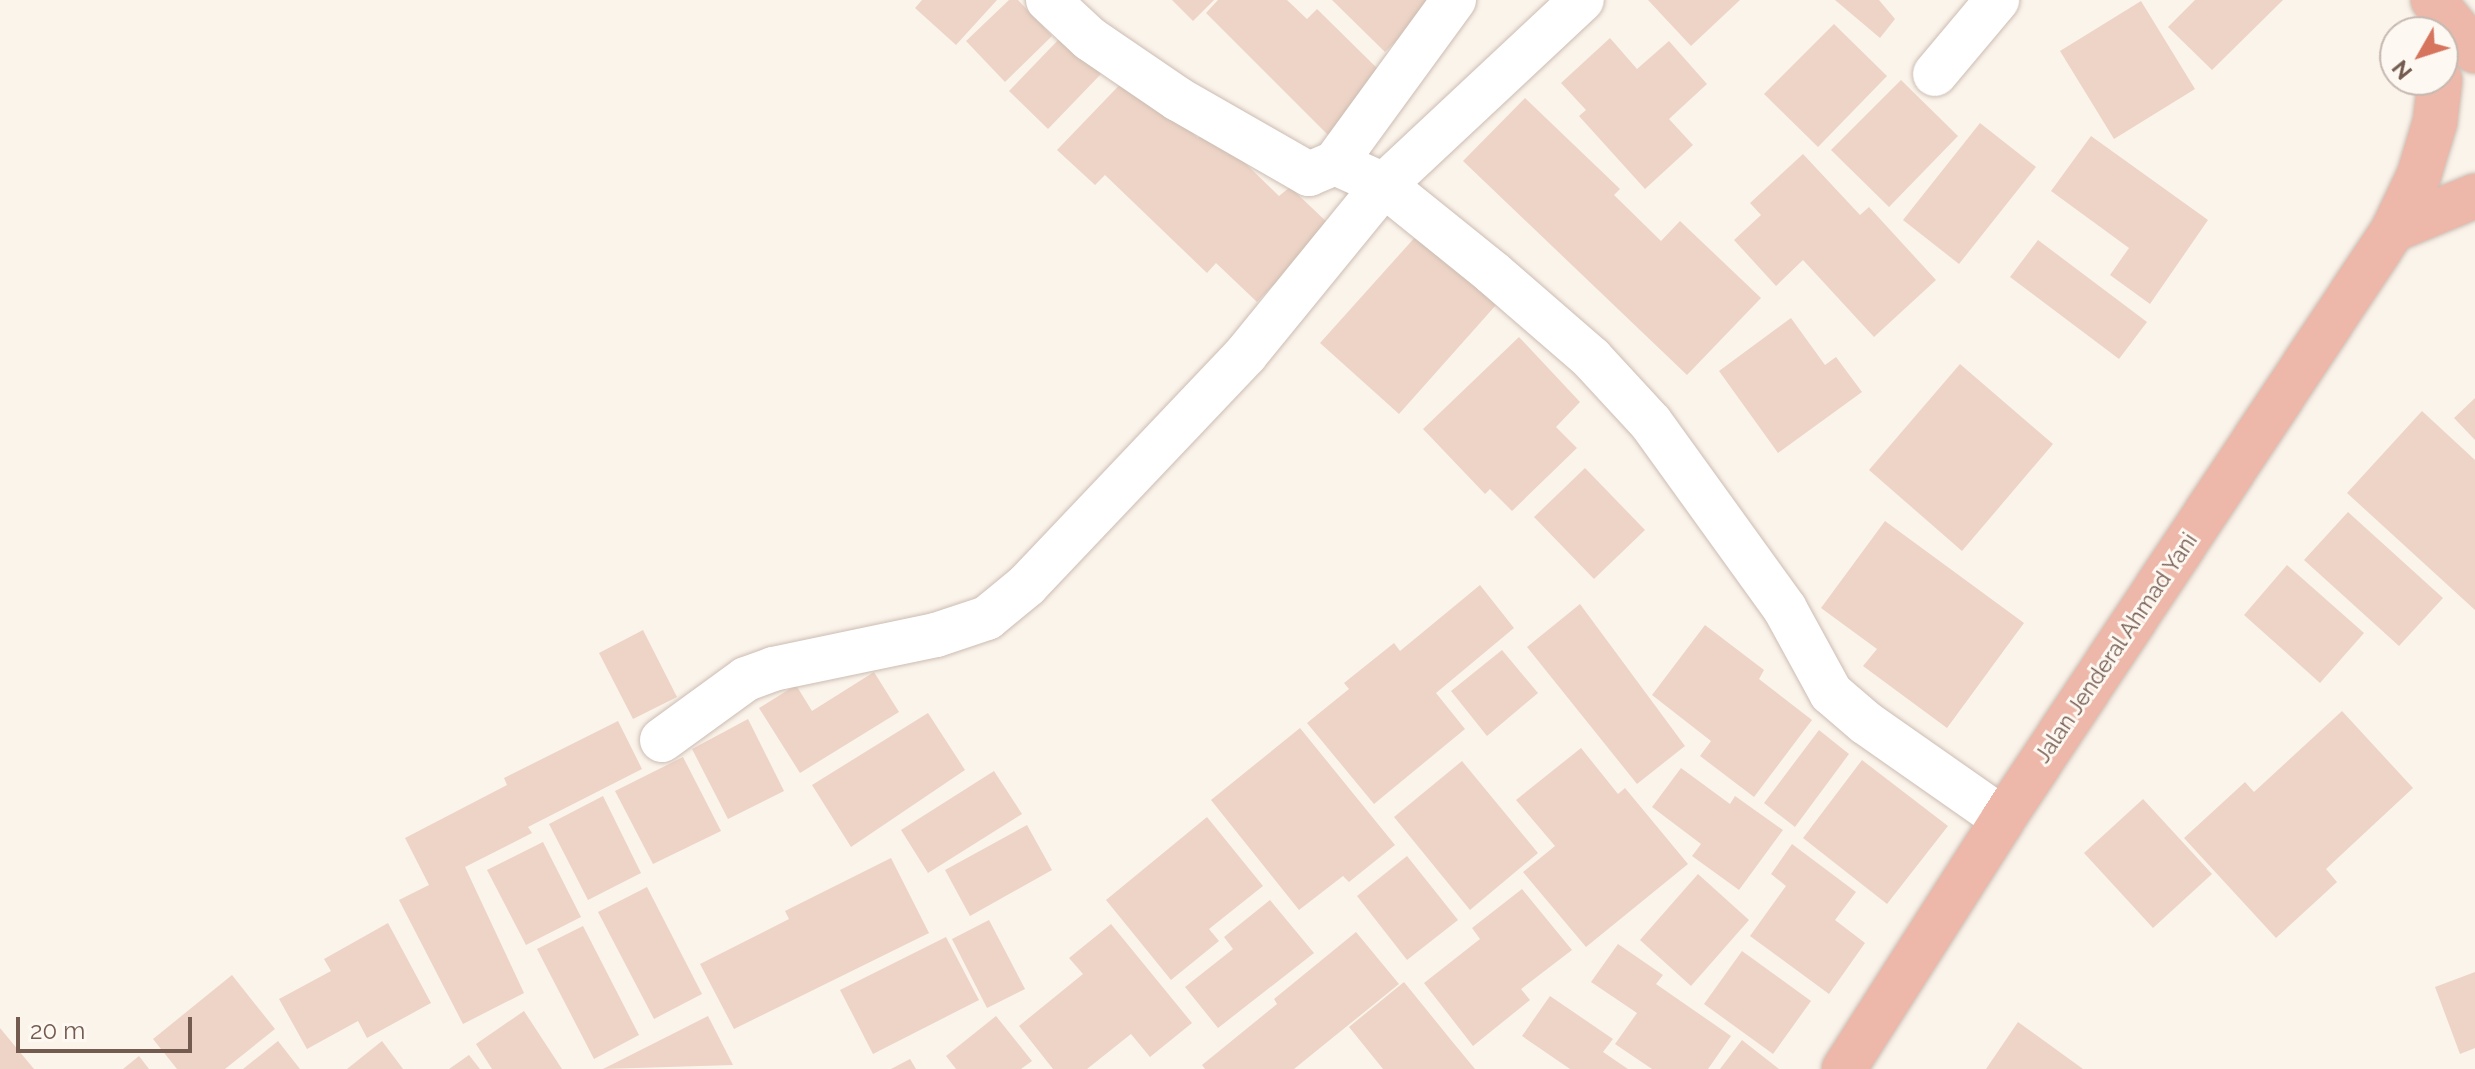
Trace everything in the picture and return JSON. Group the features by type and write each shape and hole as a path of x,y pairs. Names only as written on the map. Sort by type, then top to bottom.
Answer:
{"highway":[{"path":"2439,14 2475,51"},
{"name":"Jalan Jenderal Ahmad Yani","path":"1844,1069 2003,819 2393,230 2419,175 2435,122 2438,96"},
{"path":"2393,230 2475,196"}],"street":[{"path":"1048,0 1090,39 1178,99 1309,174 1335,163 1454,0"},
{"path":"662,740 746,679 773,669 936,635 987,618 1027,585 1246,354 1384,185 1582,0"},
{"path":"1935,74 1997,0"},
{"path":"1335,163 1384,185 1591,358 1651,423 1785,609 1831,693 1866,723 2003,819"}],"building":[{"path":"922,0 997,0 956,45 915,8"},
{"path":"1009,0 1018,0 1052,36 1005,82 966,41"},
{"path":"1172,0 1214,0 1193,21"},
{"path":"1218,0 1287,0 1307,19 1317,9 1385,76 1328,135 1206,13"},
{"path":"1332,0 1437,0 1385,52"},
{"path":"1648,0 1740,0 1691,46"},
{"path":"1835,0 1879,0 1895,19 1880,38"},
{"path":"2195,0 2283,0 2212,70 2168,27"},
{"path":"2141,1 2195,89 2114,139 2060,51"},
{"path":"1834,24 1887,76 1818,147 1764,94"},
{"path":"1061,37 1101,74 1048,129 1009,91"},
{"path":"1610,38 1637,69 1669,41 1707,84 1669,119 1693,145 1645,189 1579,116 1586,110 1561,83"},
{"path":"1131,73 1198,138 1208,127 1279,196 1290,187 1331,226 1257,302 1216,263 1207,273 1105,175 1095,185 1057,150"},
{"path":"1901,80 1958,136 1889,207 1831,150"},
{"path":"1525,98 1620,189 1614,195 1661,241 1680,221 1761,298 1687,375 1463,161"},
{"path":"1980,123 2036,167 1959,264 1903,220"},
{"path":"2091,136 2208,220 2150,304 2110,275 2129,248 2051,191"},
{"path":"1803,154 1860,215 1869,207 1936,280 1874,337 1803,260 1776,286 1734,240 1761,215 1750,203"},
{"path":"1417,235 1496,305 1399,414 1320,343"},
{"path":"2038,240 2147,322 2119,359 2010,277"},
{"path":"1791,318 1825,365 1836,357 1862,392 1778,453 1719,371"},
{"path":"1519,337 1580,402 1556,427 1577,448 1512,511 1490,489 1485,494 1423,429"},
{"path":"1960,364 2053,444 1962,551 1869,470"},
{"path":"2475,398 2475,440 2454,418"},
{"path":"2422,411 2475,460 2475,610 2347,493"},
{"path":"1585,468 1645,530 1594,579 1534,517"},
{"path":"2348,512 2443,598 2399,646 2304,560"},
{"path":"1885,521 2024,623 1947,728 1863,666 1877,649 1821,608"},
{"path":"2287,565 2364,633 2320,683 2244,615"},
{"path":"1480,585 1514,628 1436,693 1465,729 1374,804 1307,723 1349,689 1344,683 1394,643 1400,651"},
{"path":"1580,604 1685,746 1637,784 1527,647"},
{"path":"1705,625 1764,670 1759,679 1812,720 1754,797 1700,756 1711,741 1652,695"},
{"path":"643,630 677,697 633,719 599,653"},
{"path":"1502,650 1538,693 1487,736 1451,691"},
{"path":"874,672 899,712 800,773 759,708 796,685 812,711"},
{"path":"2342,711 2413,788 2326,869 2337,882 2276,938 2184,838 2245,782 2254,792"},
{"path":"928,713 965,770 851,847 812,785"},
{"path":"748,719 784,791 728,819 692,749"},
{"path":"618,721 642,769 528,827 532,833 465,867 524,993 463,1024 399,900 429,885 405,838 507,785 504,778"},
{"path":"1300,728 1395,845 1349,882 1343,876 1299,910 1211,800"},
{"path":"1819,730 1849,754 1795,827 1764,803"},
{"path":"1581,748 1618,794 1625,788 1688,864 1586,947 1523,872 1555,846 1516,800"},
{"path":"683,757 721,831 653,864 615,791"},
{"path":"1862,760 1948,826 1887,904 1803,838"},
{"path":"1462,761 1538,853 1470,910 1394,817"},
{"path":"1681,768 1730,804 1735,796 1783,830 1739,890 1692,856 1701,844 1652,807"},
{"path":"994,771 1022,814 928,873 901,830"},
{"path":"603,796 641,873 588,900 549,824"},
{"path":"2143,799 2212,874 2153,928 2084,853"},
{"path":"1207,817 1263,886 1209,929 1219,941 1171,980 1106,900"},
{"path":"1027,825 1052,870 970,916 945,870"},
{"path":"543,842 581,917 526,945 487,870"},
{"path":"1792,844 1856,892 1835,920 1865,943 1829,994 1750,936 1786,886 1771,874"},
{"path":"1407,856 1458,920 1407,960 1357,896"},
{"path":"891,858 929,933 734,1029 700,964 789,919 785,911"},
{"path":"1698,874 1749,920 1691,986 1640,940"},
{"path":"647,887 702,994 654,1019 598,912"},
{"path":"1522,889 1572,950 1521,989 1530,1000 1473,1046 1424,983 1480,939 1472,928"},
{"path":"1270,900 1314,953 1218,1028 1185,987 1233,949 1224,937"},
{"path":"989,920 1025,989 987,1008 952,939"},
{"path":"388,923 431,1003 367,1038 358,1021 307,1049 279,999 331,971 324,959"},
{"path":"1111,924 1192,1023 1150,1057 1131,1034 1087,1069 1053,1069 1019,1026 1083,974 1069,958"},
{"path":"583,926 639,1035 594,1059 537,949"},
{"path":"1356,932 1399,984 1294,1069 1205,1069 1202,1065 1277,1004 1274,999"},
{"path":"946,937 979,1000 873,1054 840,990"},
{"path":"1618,944 1663,975 1656,984 1731,1036 1708,1069 1652,1069 1615,1044 1637,1013 1591,982"},
{"path":"1742,951 1811,1001 1773,1054 1704,1004"},
{"path":"2475,972 2475,1048 2460,1054 2435,987"},
{"path":"232,975 275,1029 225,1069 177,1069 153,1039"},
{"path":"1404,982 1475,1069 1383,1069 1349,1027"},
{"path":"1550,996 1613,1039 1603,1052 1628,1069 1570,1069 1522,1036"},
{"path":"524,1011 562,1069 492,1069 476,1044"},
{"path":"708,1016 733,1065 603,1069"},
{"path":"996,1016 1032,1061 1021,1069 956,1069 946,1056"},
{"path":"2018,1022 2083,1069 1986,1069"},
{"path":"0,1028 34,1069 0,1069"},
{"path":"1742,1040 1779,1069 1720,1069"},
{"path":"278,1041 300,1069 243,1069"},
{"path":"382,1041 403,1069 347,1069"},
{"path":"469,1055 480,1069 449,1069"},
{"path":"139,1056 149,1069 123,1069"},
{"path":"910,1059 916,1069 891,1069"}]}
